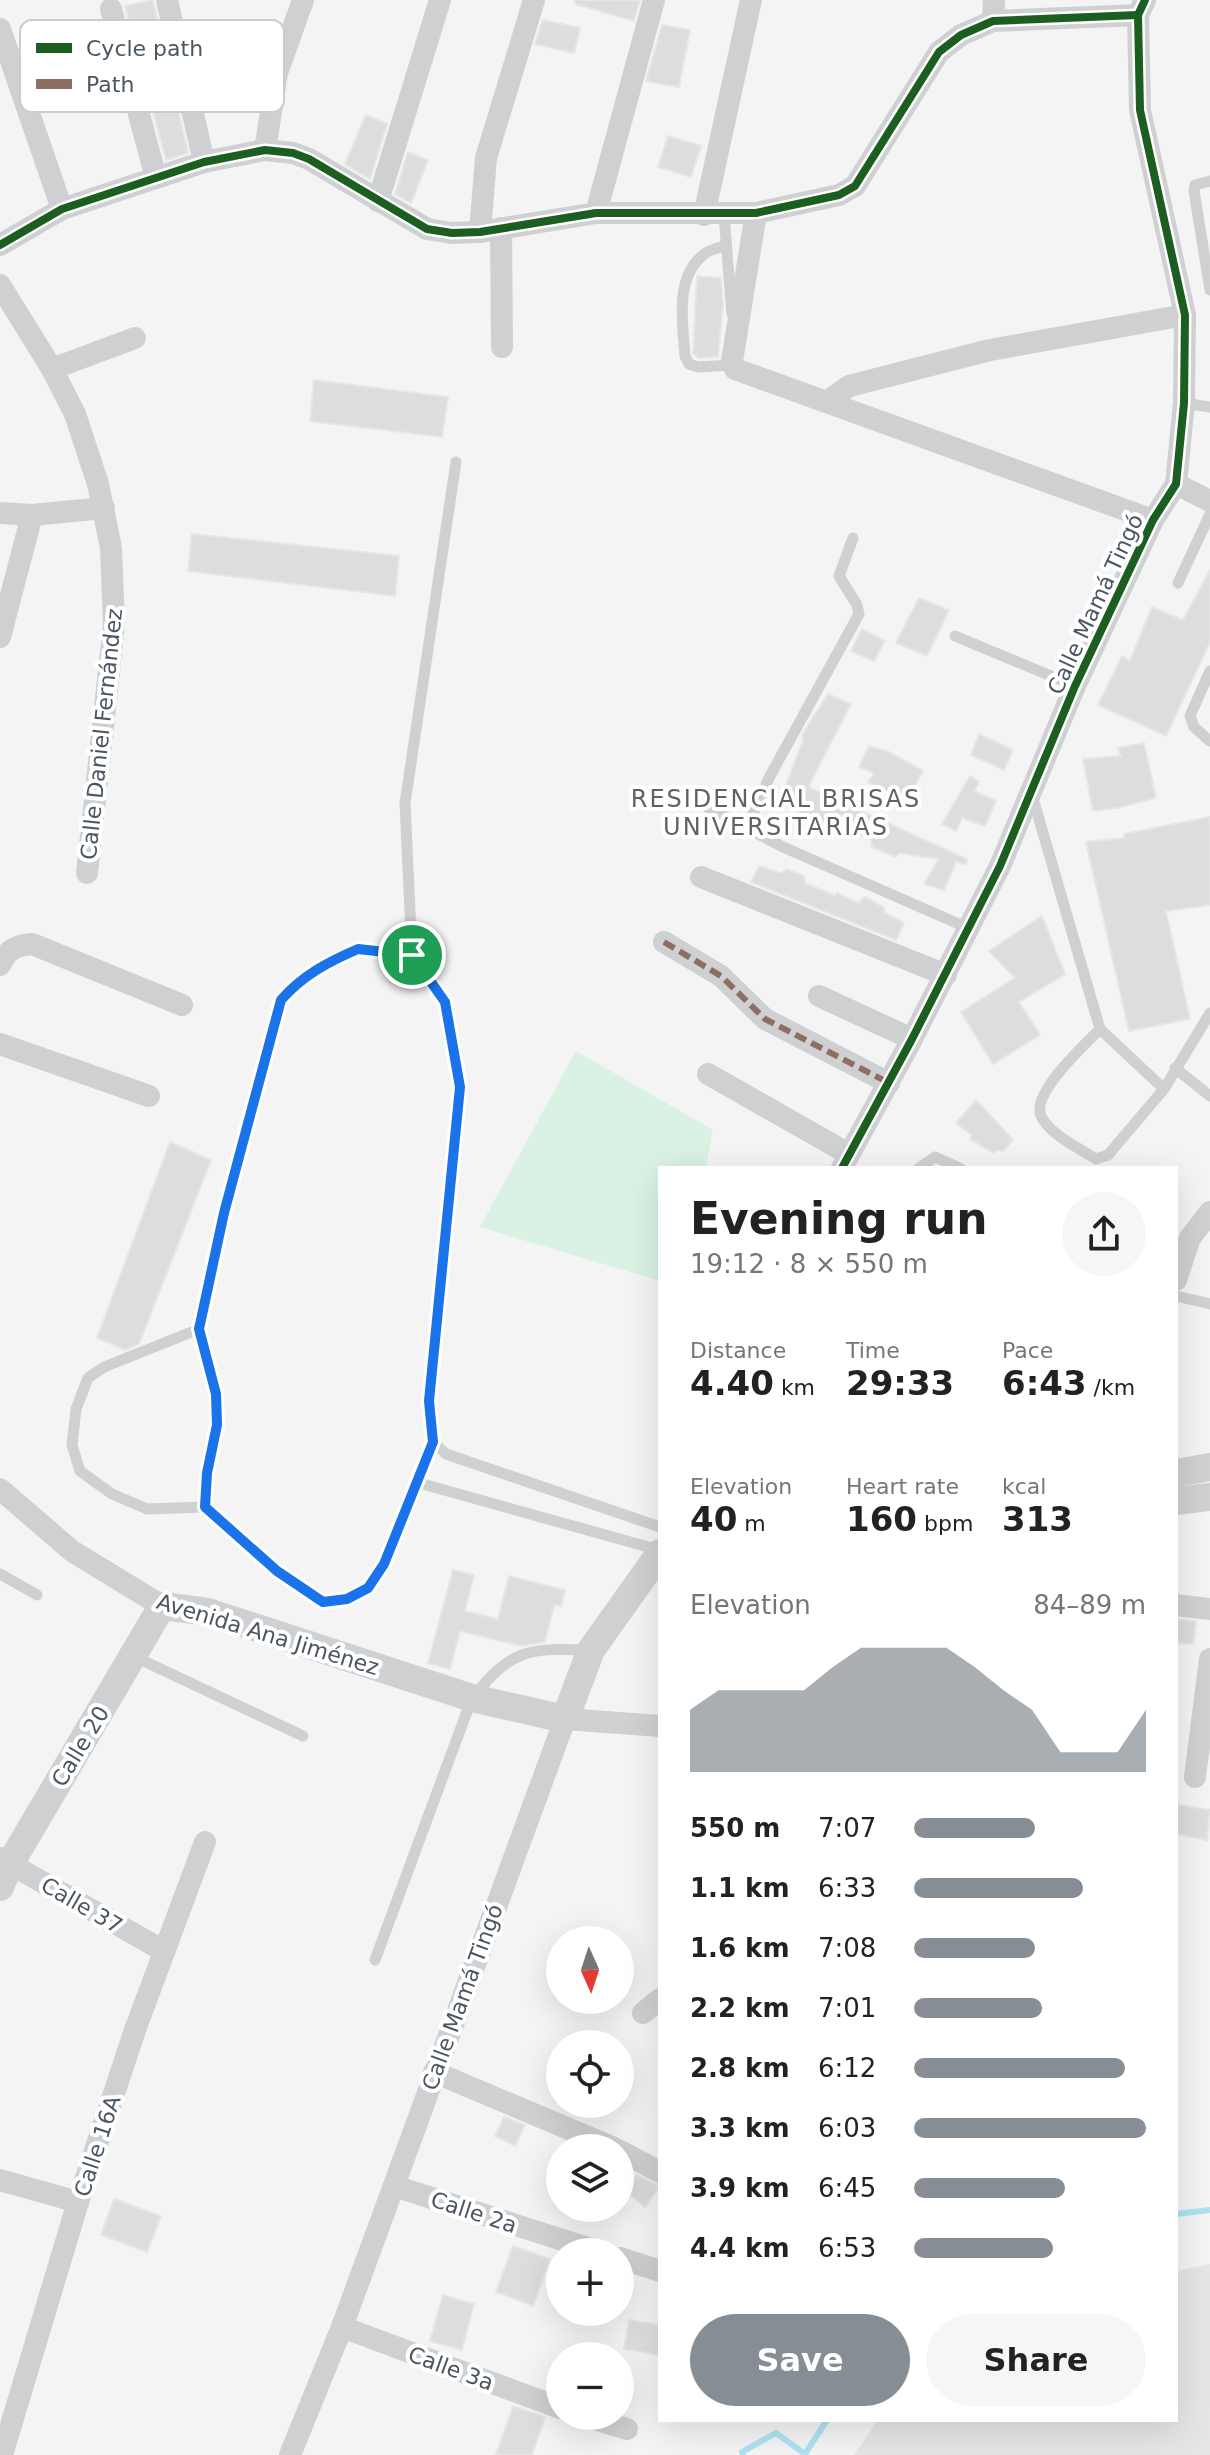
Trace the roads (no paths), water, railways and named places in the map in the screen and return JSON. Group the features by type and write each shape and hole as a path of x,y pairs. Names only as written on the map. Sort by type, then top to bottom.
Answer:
{"street":[{"path":"167,0 172,20"},
{"path":"284,53 303,0"},
{"path":"378,201 440,0"},
{"path":"502,347 486,158 534,0"},
{"path":"596,213 654,0"},
{"path":"714,215 751,0"},
{"name":"Calle Mamá Tingó","path":"0,245 62,209 204,162 265,150 293,153 309,159 427,229 491,230 596,213 756,213 839,195 855,186 939,52 993,10 1141,7 1140,110 1185,315 1184,403 1176,484 1153,520 1075,686 1000,866 946,975 845,1161"},
{"path":"111,9 114,20"},
{"path":"0,29 20,87"},
{"path":"29,112 62,209"},
{"path":"138,112 156,178"},
{"path":"193,112 204,162"},
{"path":"265,150 271,112"},
{"path":"756,213 734,356 735,369 1153,520"},
{"name":"Calle Daniel Fernández","path":"0,285 52,369 75,414 104,508 114,571 114,625 87,873"},
{"path":"828,401 849,386 990,350 1185,315"},
{"path":"52,369 135,338"},
{"path":"1176,484 1210,501"},
{"path":"0,513 32,515 104,508"},
{"path":"0,637 32,515"},
{"path":"701,877 946,975"},
{"path":"664,942 721,976 765,1019 889,1083"},
{"path":"0,965 5,955 18,945 32,944 182,1005"},
{"path":"819,996 912,1039"},
{"path":"0,1044 149,1096"},
{"path":"708,1074 845,1161"},
{"path":"1178,1274 1190,1238 1210,1212"},
{"path":"1178,1473 1210,1467"},
{"name":"Avenida Ana Jiménez","path":"0,1489 72,1551 162,1606 208,1612 238,1620 472,1698 565,1719"},
{"path":"1178,1501 1210,1497"},
{"name":"Calle Mamá Tingó","path":"290,2455 342,2327 591,1650 658,1555"},
{"path":"1178,1605 1210,1609"},
{"name":"Calle 20","path":"3,1870 162,1606"},
{"path":"1194,1777 1210,1659"},
{"path":"565,1719 658,1726"},
{"name":"Calle 16A","path":"2,2455 78,2202 164,1951 205,1842"},
{"name":"Calle 37","path":"3,1870 164,1951"},
{"path":"434,2072 581,2134"},
{"path":"634,2158 658,2171"},
{"path":"0,2180 78,2202"},
{"name":"Calle 2a","path":"394,2186 556,2238"},
{"path":"634,2263 658,2270"},
{"name":"Calle 3a","path":"342,2327 546,2403"}],"lane":[{"path":"1210,181 1195,185 1194,191 1210,290"},
{"path":"714,215 726,245 734,356 698,367 689,364 685,356 682,299 689,274 703,254 726,245"},
{"path":"1184,403 1210,407"},
{"path":"199,1329 104,1367 88,1378 76,1409 72,1445 80,1471 112,1494 147,1509 205,1507 277,1571 323,1602 347,1599 368,1588 384,1564 433,1442 429,1401 460,1087 445,1002 412,955 405,803 456,462"},
{"path":"1178,583 1210,514"},
{"path":"747,827 770,776 859,614 857,605 839,576 853,538"},
{"path":"955,636 1075,686"},
{"path":"1210,671 1190,716 1194,727 1210,741"},
{"path":"1031,792 1100,1029 1164,1089"},
{"path":"708,808 783,847 968,928"},
{"path":"205,1507 207,1473 217,1425 216,1394 199,1329 224,1213 281,1000 297,981 327,962 358,949 412,955"},
{"path":"1100,1029 1052,1081 1042,1100 1041,1117 1052,1129 1096,1159 1102,1159 1164,1089 1210,1013"},
{"path":"1175,1068 1210,1096"},
{"path":"922,1166 935,1157 955,1166"},
{"path":"1178,1296 1210,1304"},
{"path":"433,1442 446,1454 658,1526"},
{"path":"419,1483 658,1551"},
{"path":"0,1574 37,1595"},
{"path":"375,1960 472,1698 496,1669 516,1657 549,1649 591,1650"},
{"path":"133,1656 303,1736"}],"waterway":[{"path":"1178,2214 1210,2210"},
{"path":"743,2455 742,2452 776,2433 805,2454 826,2422"}],"district":[{"name":"RESIDENCIAL BRISAS UNIVERSITARIAS","path":"776,813"}]}
